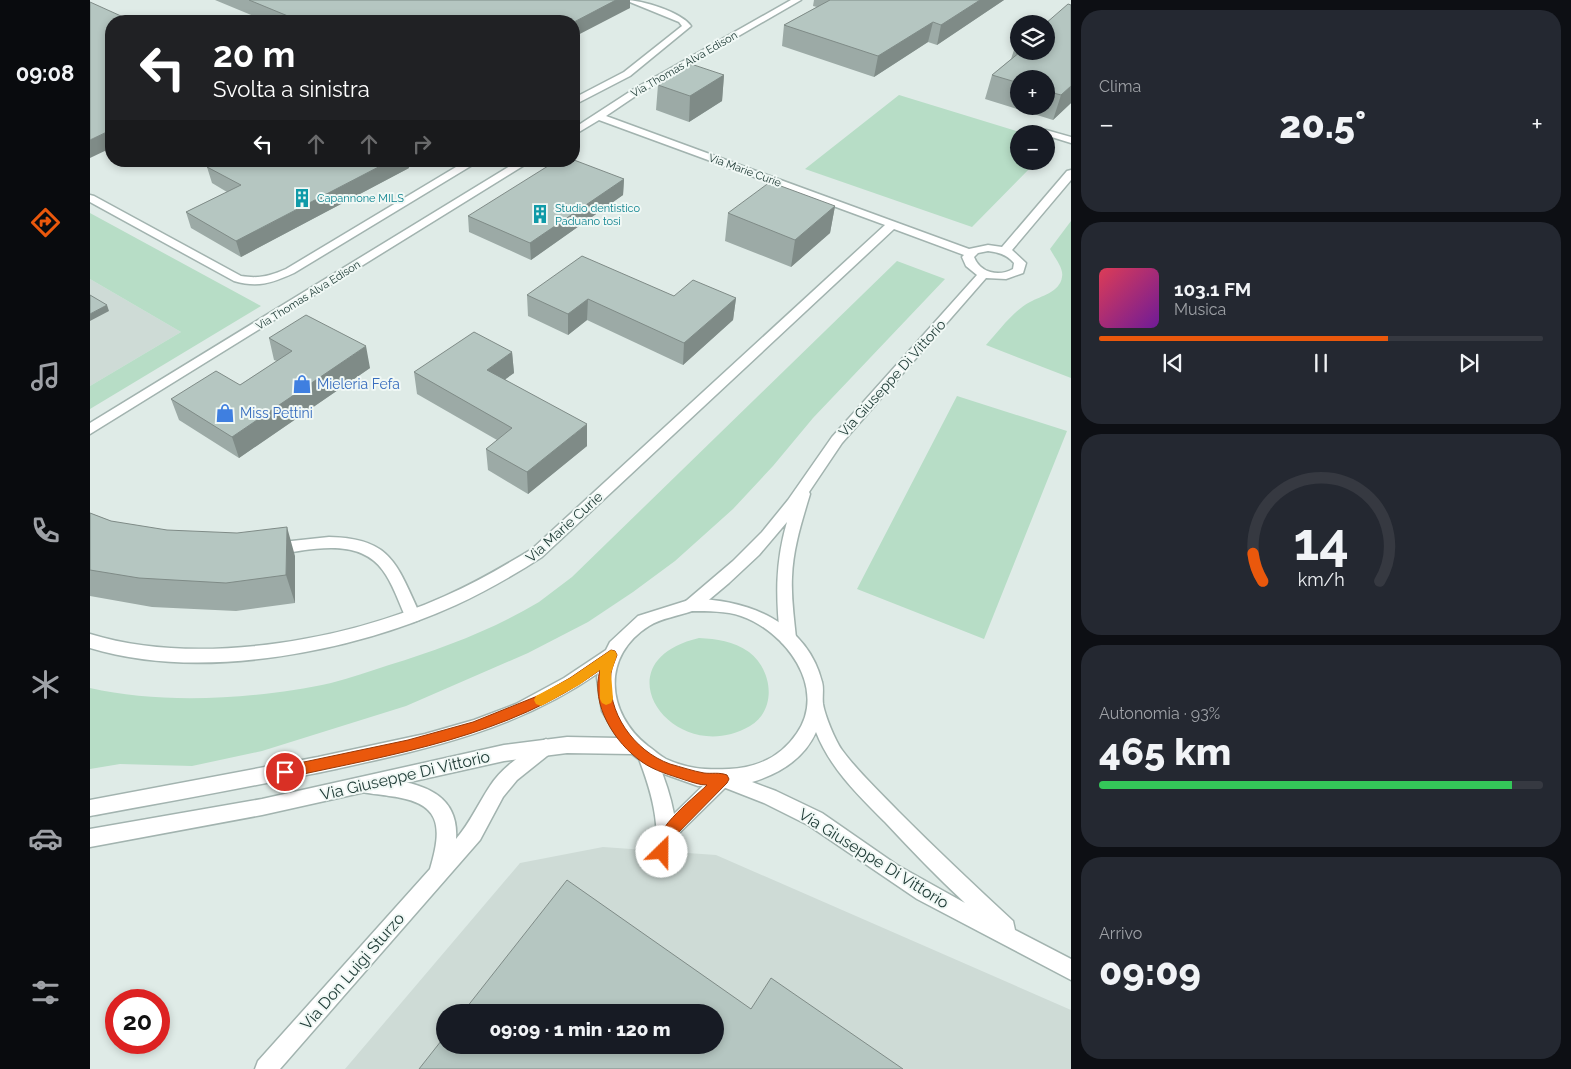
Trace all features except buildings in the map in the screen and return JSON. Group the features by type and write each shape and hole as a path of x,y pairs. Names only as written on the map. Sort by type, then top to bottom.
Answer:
{"street":[{"path":"580,99 627,74 687,26 682,20 629,0"},
{"name":"Via Thomas Alva Edison","path":"580,128 637,91 797,0"},
{"name":"Via Marie Curie","path":"598,116 970,253"},
{"path":"1055,136 1071,140"},
{"path":"90,198 224,272 255,282 272,280 290,271 464,167"},
{"name":"Via Thomas Alva Edison","path":"90,429 516,167"},
{"path":"1005,251 1071,173"},
{"name":"Via Marie Curie","path":"90,641 126,649 176,656 220,655 278,650 324,642 413,616 461,597 509,573 537,553 892,225"},
{"path":"981,248 1005,251 1012,254 1020,262 1019,271 1008,276 984,274 972,266 968,257 970,253 981,248"},
{"name":"Via Giuseppe Di Vittorio","path":"692,605 741,565 805,487 815,468 837,440 984,274"},
{"name":"Via Giuseppe Di Vittorio","path":"788,638 784,605 784,575 793,529 805,487"},
{"path":"258,551 329,543 346,543 374,553 389,568 413,616"},
{"path":"692,605 727,607 754,615 772,625 788,638 801,653 810,670 815,688 816,707 811,725 801,742 786,757 768,769 746,776 722,779 704,779 685,775 648,759 632,746 618,730 608,711 605,673 611,655 621,639 635,626 652,615 671,608 692,605"},
{"name":"Via Giuseppe Di Vittorio","path":"90,808 267,776 408,746 475,727 544,698 574,681 611,655"},
{"name":"Via Giuseppe Di Vittorio","path":"816,707 825,734 835,754 858,783 943,870 1022,943"},
{"name":"Via Giuseppe Di Vittorio","path":"90,838 262,807 504,753 567,745 632,746"},
{"name":"Via Don Luigi Sturzo","path":"269,1068 473,834 492,798 510,774 546,747"},
{"path":"648,759 661,791 666,813 664,843 722,779"},
{"name":"Via Giuseppe Di Vittorio","path":"722,779 770,797 815,818 890,871 924,892 1071,970"},
{"name":"Via Don Luigi Sturzo","path":"363,785 414,792 430,800 441,810 446,818 447,829 446,842 438,874"}],"shaded area":[{"path":"90,279 181,332 90,386"},
{"path":"603,847 716,855 1071,1010 1071,1069 345,1069 520,863"}],"green space":[{"path":"899,95 1010,129 1010,170 1028,170 972,227 805,169"},
{"path":"90,213 261,306 90,409 90,386 181,332 90,279"},
{"path":"1071,221 1071,378 986,345 1018,311 1030,302 1054,290 1061,282 1062,270 1050,249"},
{"path":"897,261 945,279 813,418 773,466 733,509 675,561 588,622 528,653 406,706 262,751 192,766 120,764 90,769 90,688 148,697 179,698 242,696 303,689 345,679 447,645 485,630 539,602 572,577"},
{"path":"957,396 1067,431 984,639 857,589"},
{"path":"699,638 719,640 737,645 757,659 763,668 769,689 768,700 765,710 759,719 750,726 722,736 695,734 673,724 657,708 650,688 653,668 669,650"}],"slow traffic":[{"path":"541,700 574,681 611,655 605,673 606,699"}],"place":[{"name":"Capannone MILS","path":"302,198"},
{"name":"Studio dentistico Paduano tosi","path":"540,214"},
{"name":"Mieleria Fefa","path":"302,384"},
{"name":"Miss Pettini","path":"225,413"}],"route":[{"path":"285,772 408,746 475,727 516,712 544,698 574,681 611,655 605,673 608,711 618,730 632,746 648,759 685,775 704,779 722,779 666,834 662,852"}]}
